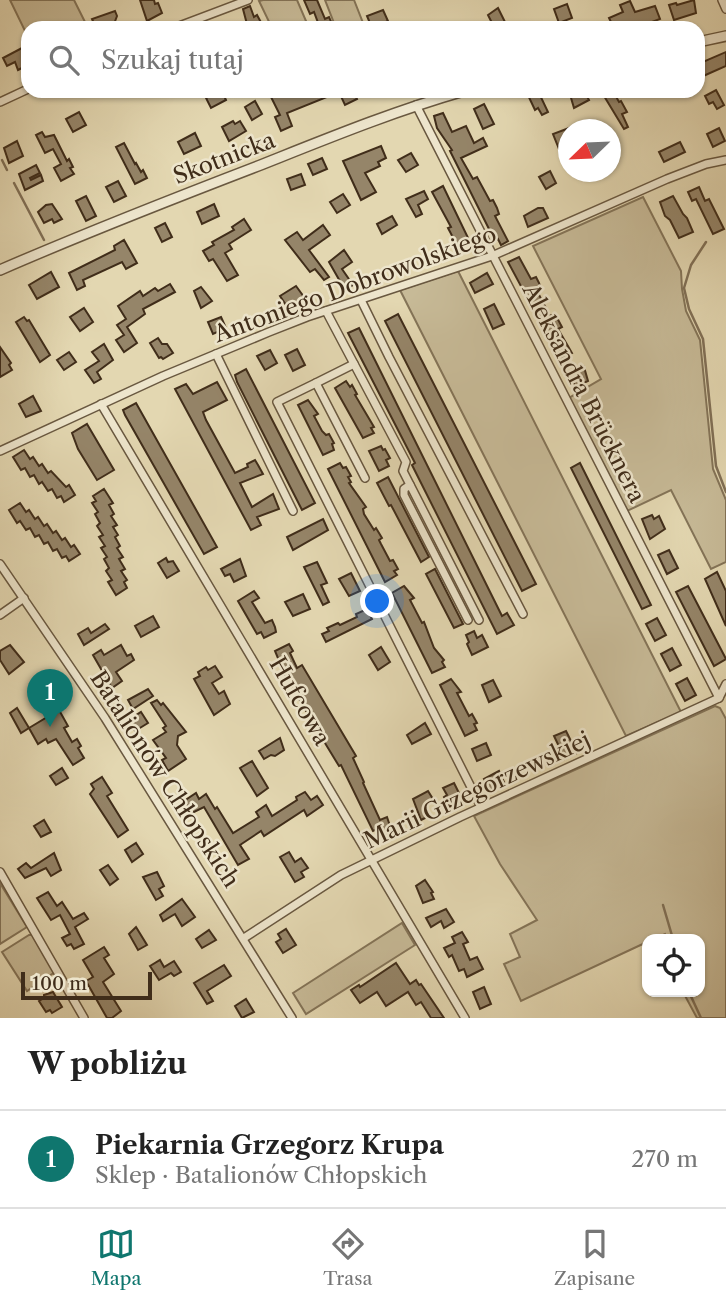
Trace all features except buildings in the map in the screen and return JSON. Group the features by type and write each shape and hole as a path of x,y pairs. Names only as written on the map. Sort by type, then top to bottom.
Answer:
{"street":[{"path":"192,21 248,0"},
{"path":"722,0 726,9"},
{"path":"705,40 726,36"},
{"path":"0,102 21,92"},
{"name":"Skotnicka","path":"0,270 134,214 442,98"},
{"name":"Aleksandra Brücknera","path":"416,106 719,698"},
{"name":"Antoniego Dobrowolskiego","path":"0,451 101,404 294,322 492,256 667,179 706,164 726,160"},
{"path":"361,299 401,382 523,614"},
{"path":"326,312 406,462 403,471 479,620"},
{"path":"216,354 293,511"},
{"path":"354,364 277,401 481,807"},
{"path":"316,383 365,478"},
{"name":"Hufcowa","path":"101,404 465,1018"},
{"path":"410,485 404,489 404,495 468,620"},
{"name":"Batalionów Chłopskich","path":"0,564 105,718 292,1018"},
{"path":"0,615 24,598"},
{"path":"719,698 726,684"},
{"name":"Marii Grzegorzewskiej","path":"244,938 341,875 481,807 719,698"},
{"path":"0,872 84,1018"}],"shaded area":[{"path":"10,0 74,0 84,21 21,21"},
{"path":"297,0 306,21 269,21 259,1"},
{"path":"325,0 354,0 362,21 333,21"},
{"path":"643,197 681,271 686,311 700,340 713,469 726,500 726,562 711,569 671,490 627,511 569,398 601,379 533,246"},
{"path":"458,271 681,712 626,736 400,290"},
{"path":"715,706 720,708 726,719 726,1018 697,1018 686,997 705,997 705,934 642,934 642,944 521,1001 504,964 520,957 510,934 537,920 500,864 474,816"},
{"path":"0,883 27,927 0,944"},
{"path":"402,923 415,945 306,1014 293,993"},
{"path":"29,935 34,935 55,972 27,991 2,952"}],"waterway":[{"path":"2,160 7,170"},
{"path":"14,183 44,240"},
{"path":"706,242 691,265 684,288 689,309 703,339 716,466 726,492"},
{"path":"663,905 672,934"},
{"path":"691,997 701,1018"}],"place":[{"name":"Piekarnia Grzegorz Krupa","path":"50,727"}]}
